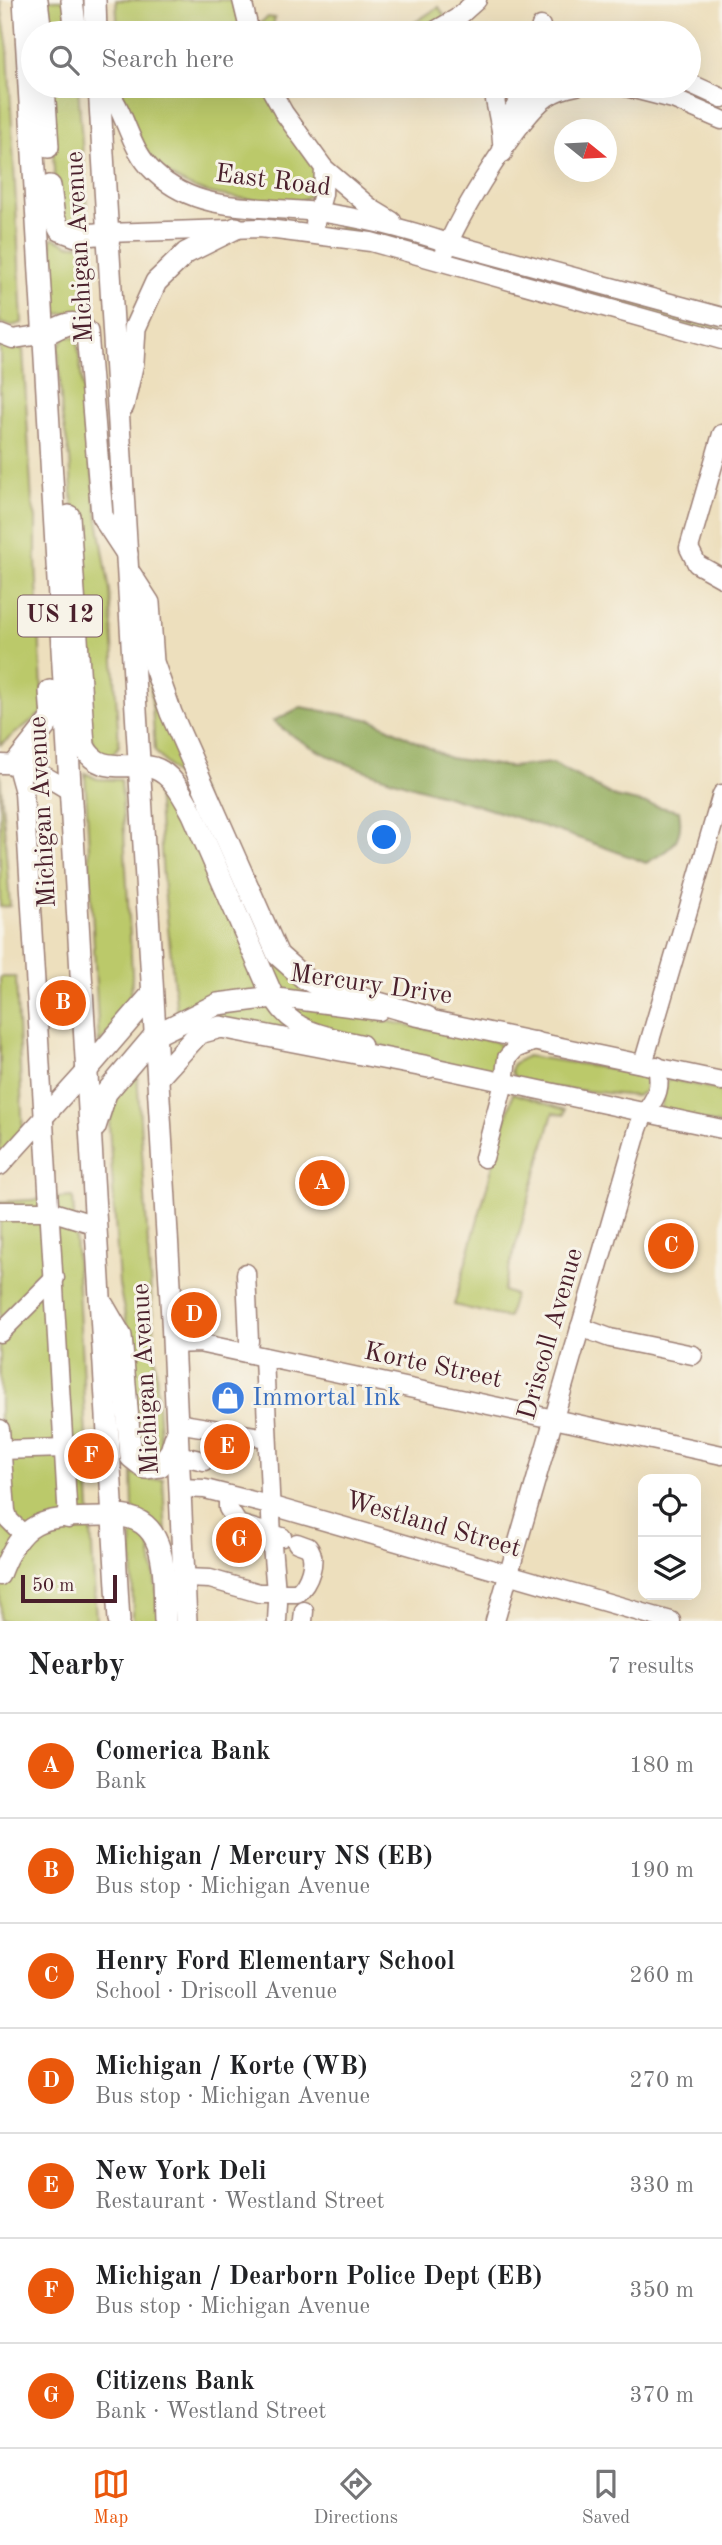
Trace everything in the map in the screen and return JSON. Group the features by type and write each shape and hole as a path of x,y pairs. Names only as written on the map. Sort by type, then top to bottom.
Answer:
{"main road":[{"name":"Michigan Avenue","path":"24,0 25,21"},
{"path":"37,0 40,21"},
{"path":"72,0 75,21"},
{"path":"95,0 96,21"},
{"name":"Michigan Avenue","path":"30,98 119,1621"},
{"path":"45,98 52,208 57,226 71,235 107,233"},
{"name":"Michigan Avenue","path":"100,98 158,1078 186,1621"},
{"path":"118,429 134,362 135,328 150,291 162,274 186,253 236,228"},
{"path":"46,334 74,322 81,324 88,332 102,516 149,603 153,662 171,713 278,955 294,971 317,985 427,1017"},
{"path":"51,441 68,489 84,746 96,762 155,768 166,775 181,793 194,814 273,997 218,1004 155,1035 106,1093 91,1143"},
{"path":"8,764 52,718 46,617 59,594"},
{"path":"86,1071 152,994"},
{"path":"158,1078 199,1033 221,1027 429,1067"},
{"path":"102,1303 121,1336 131,1457 145,1468 160,1466 171,1451 177,1427"},
{"path":"114,1516 128,1516 139,1521 161,1546 164,1621"}],"street":[{"path":"242,0 247,21"},
{"path":"452,21 477,0"},
{"path":"701,89 722,99"},
{"name":"East Road","path":"115,98 136,150 155,173 174,187 201,200 226,206 317,212 404,228 448,243 722,317"},
{"path":"276,98 324,168 372,209 404,228"},
{"path":"496,98 503,153"},
{"path":"501,130 524,98"},
{"path":"442,262 448,243 523,121 546,98"},
{"path":"669,98 722,120"},
{"path":"314,233 323,194 324,168"},
{"name":"East Road","path":"107,233 236,228 314,233 371,242 722,340"},
{"path":"0,334 13,339 46,334"},
{"path":"722,435 689,548 696,564 722,578"},
{"path":"8,764 36,770 70,790"},
{"path":"8,764 24,792 68,1519"},
{"name":"Driscoll Avenue","path":"495,1621 644,1111 652,1107 660,1091 650,1065 722,794"},
{"name":"Mercury Drive","path":"273,997 427,1017 722,1081"},
{"name":"Mercury Drive","path":"273,997 285,1016 300,1027 429,1067 722,1129"},
{"path":"484,1158 504,1083 507,1058 516,1049 535,1041"},
{"path":"0,1166 86,1071"},
{"path":"0,1211 50,1211 96,1225"},
{"path":"246,1273 250,1341 256,1355 267,1438 269,1505 279,1539 277,1605"},
{"path":"0,1333 54,1278"},
{"path":"580,1327 610,1338 693,1355"},
{"name":"Korte Street","path":"173,1344 199,1343 722,1455"},
{"path":"177,1427 267,1438"},
{"path":"0,1429 6,1511 9,1520 24,1531"},
{"path":"2,1450 64,1448"},
{"path":"178,1455 204,1461"},
{"name":"Westland Street","path":"180,1488 205,1489 269,1505 671,1621"},
{"path":"228,1495 228,1508 238,1524 312,1552 308,1578 297,1592 277,1605"},
{"path":"0,1576 13,1543 24,1531 50,1520 114,1516"},
{"path":"184,1578 210,1578 259,1592 277,1605"}],"green space":[{"path":"0,0 8,48 22,323 11,326 0,323"},
{"path":"44,0 68,0 69,21 45,21"},
{"path":"116,0 237,0 241,21 117,21"},
{"path":"439,7 445,17 438,21 417,21"},
{"path":"268,17 275,18 274,21 263,21"},
{"path":"50,98 79,98 87,212 82,223 75,225 65,220 56,204"},
{"path":"123,98 272,98 313,162 318,182 309,196 294,202 247,199 202,191 182,183 164,171 149,154"},
{"path":"342,224 387,233 433,249 338,230"},
{"path":"51,239 69,245 89,244 92,321 71,313 56,314"},
{"path":"460,253 722,328 722,336 456,257"},
{"path":"66,336 77,338 97,513 110,591 119,746 111,756 101,755 86,728 70,458 62,416 58,347"},
{"path":"0,343 23,349 32,503 36,518 43,712 0,745"},
{"path":"150,677 261,933 324,993 281,994 177,776 155,751"},
{"path":"301,707 373,720 449,758 510,767 553,763 615,797 679,811 678,837 669,849 646,863 555,830 363,770 315,749 273,721"},
{"path":"0,772 10,906 0,907"},
{"path":"85,773 97,779 121,780 132,972 128,1003 99,1044"},
{"path":"161,783 176,796 265,988 177,1015 163,879 157,789"},
{"path":"0,977 16,977 23,1136 0,1156"},
{"path":"270,1003 302,1033 230,1022 179,1043 178,1034 201,1017"},
{"path":"288,1003 494,1041 503,1048 496,1057 494,1072 462,1068 306,1025"},
{"path":"527,1056 640,1073 647,1076 644,1092 636,1096 547,1087 516,1079 511,1071 513,1064"},
{"path":"137,1072 161,1450 151,1460 135,1449 128,1331 119,1285 109,1125 117,1095"},
{"path":"670,1079 722,1091 722,1125 660,1111 667,1081"},
{"path":"513,1093 565,1110 564,1115 553,1113 503,1291 514,1295 508,1318 454,1305"},
{"path":"73,1197 96,1621 0,1621 0,1202"},
{"path":"132,1473 150,1480 163,1479 166,1538 133,1508"},
{"path":"132,1527 149,1542 161,1621 133,1621"}],"place":[{"name":"Michigan / Mercury NS (EB)","path":"63,1003"},
{"name":"Comerica Bank","path":"322,1183"},
{"name":"Henry Ford Elementary School","path":"671,1246"},
{"name":"Michigan / Korte (WB)","path":"194,1315"},
{"name":"Immortal Ink","path":"228,1398"},
{"name":"New York Deli","path":"227,1447"},
{"name":"Michigan / Dearborn Police Dept (EB)","path":"91,1456"},
{"name":"Citizens Bank","path":"239,1540"}]}
